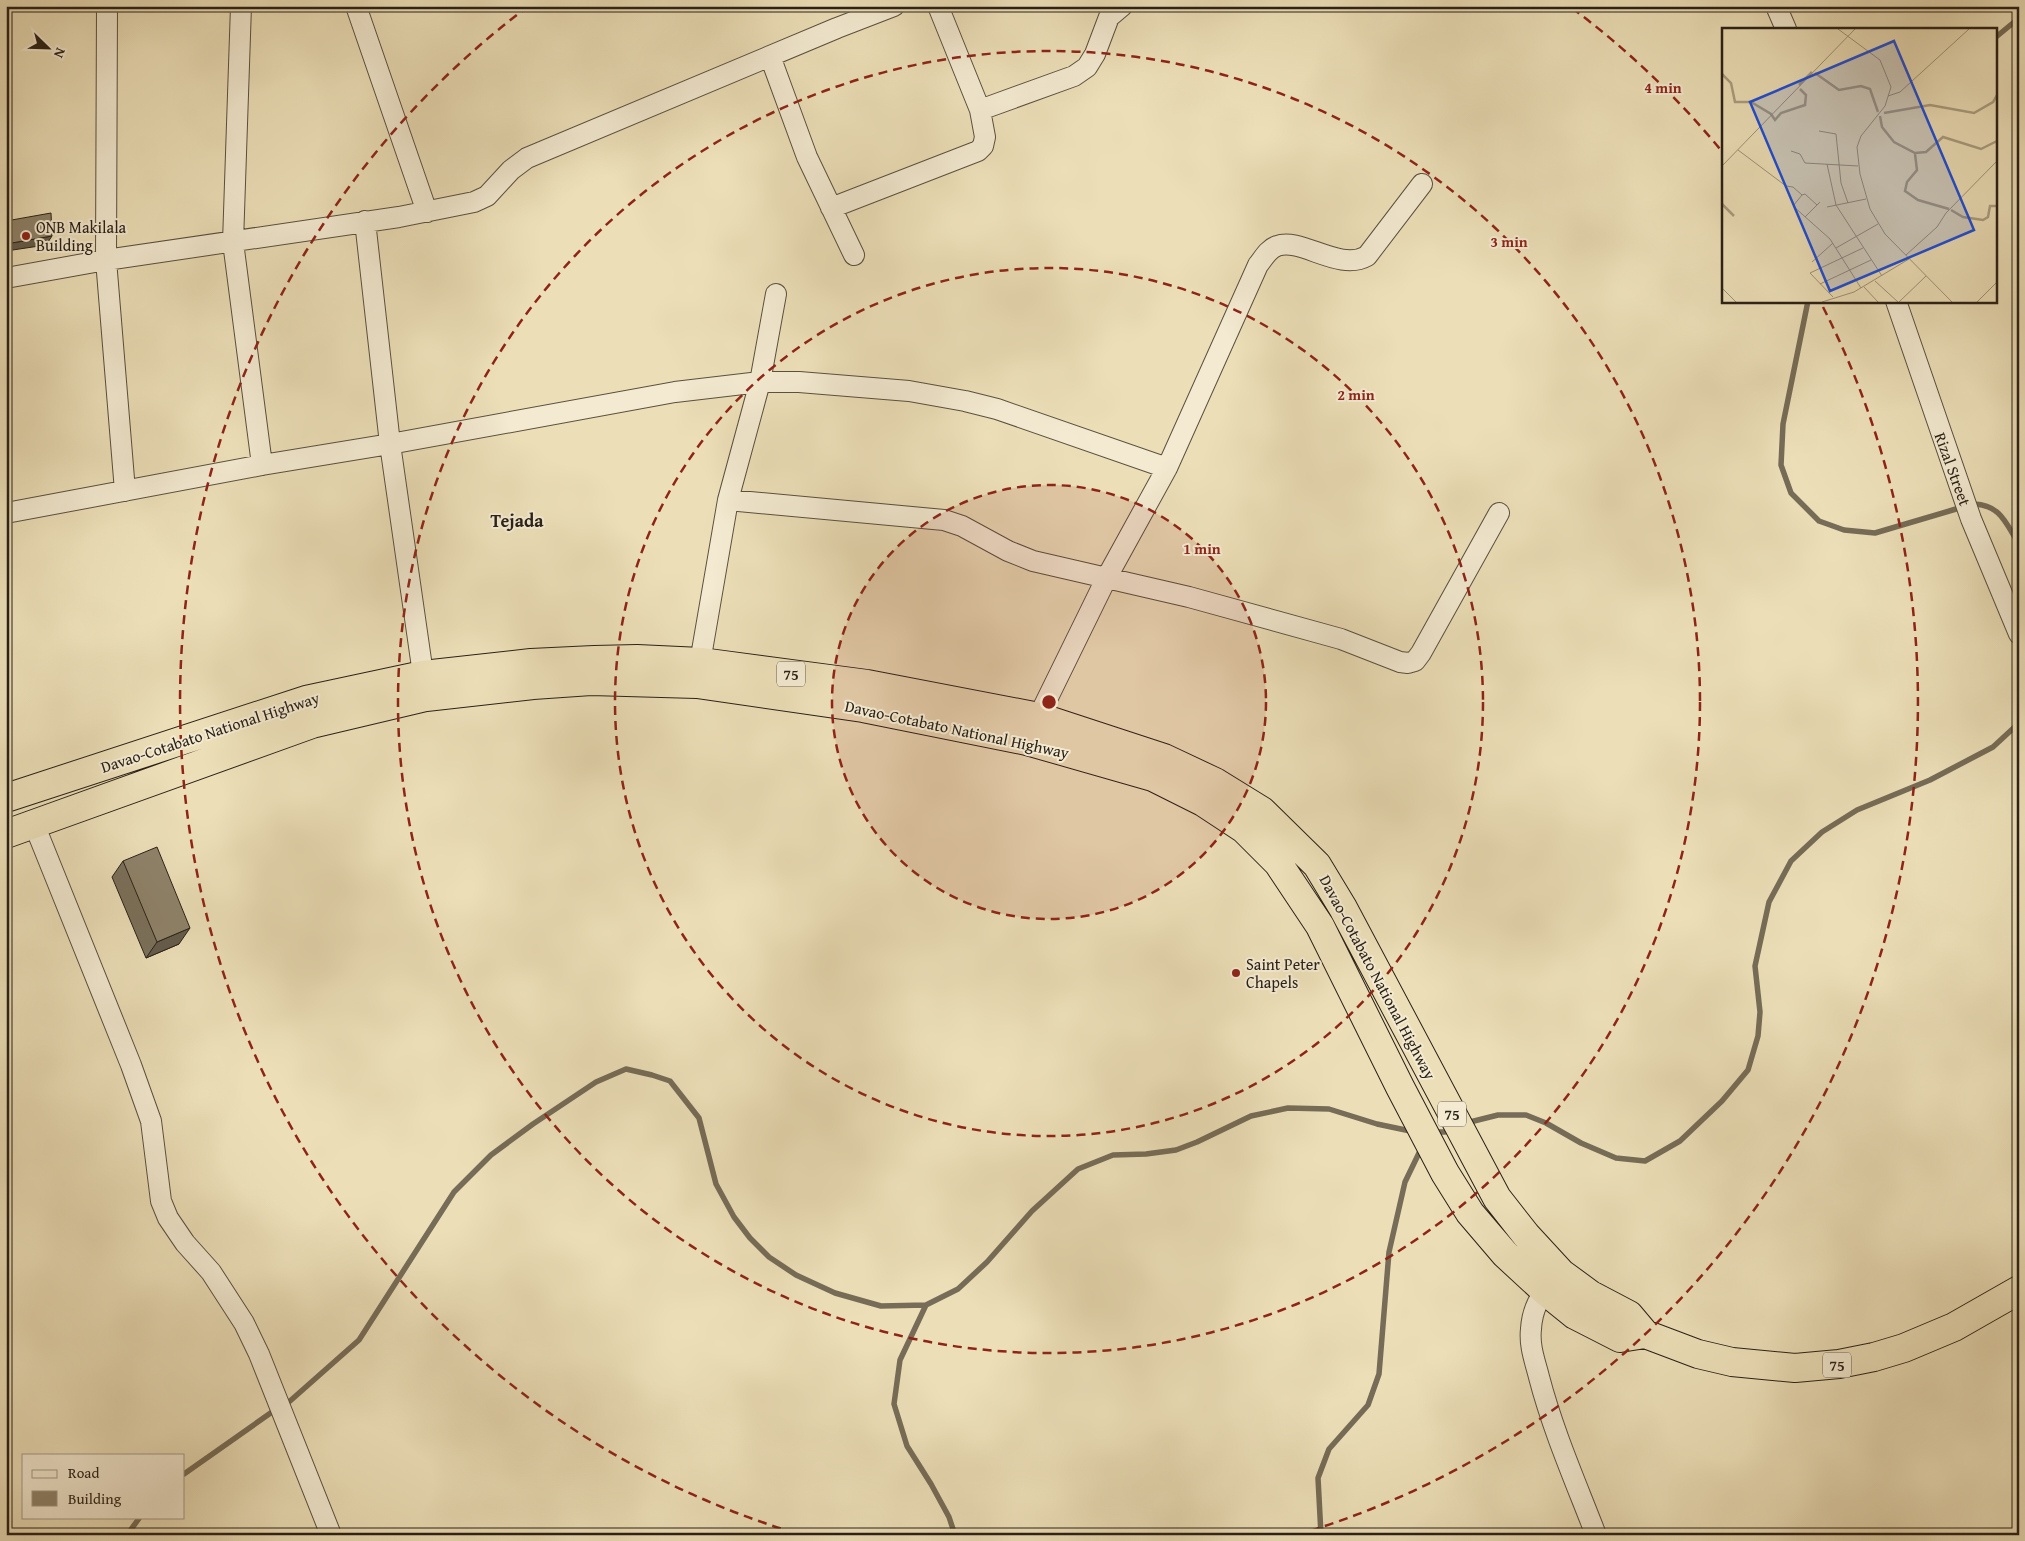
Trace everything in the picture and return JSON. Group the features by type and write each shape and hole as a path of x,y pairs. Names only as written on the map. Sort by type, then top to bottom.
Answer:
{"highway":[{"name":"Davao-Cotabato National Highway","path":"6,798 306,700 425,686 533,685 699,673 863,708 1033,729 1164,758 1215,782 1262,812 1317,865 1343,908 1497,1198 1526,1235 1553,1282"},
{"name":"Davao-Cotabato National Highway","path":"6,834 312,724 425,686"},
{"name":"Davao-Cotabato National Highway","path":"1033,729 1153,777 1203,802 1244,829 1278,863 1320,926 1400,1087 1445,1173 1470,1213 1506,1254 1553,1282 1591,1295 1629,1315 1645,1334 1698,1354 1732,1362 1795,1368 1838,1364 1874,1357 1912,1344 1954,1327 2019,1290"}],"street":[{"path":"107,6 106,260 125,491"},
{"path":"241,6 233,242 262,465"},
{"path":"356,6 427,212"},
{"path":"6,278 106,260 427,212 474,202 487,196 511,170 527,158 894,6"},
{"path":"831,208 978,150 983,146 985,137 980,110 938,6"},
{"path":"980,110 1074,76 1087,67 1095,54 1109,17 1122,6"},
{"path":"1776,6 1786,28"},
{"path":"770,56 808,156 854,255"},
{"path":"1033,729 1107,577 1167,468 1258,265 1267,253 1276,246 1290,245 1349,261 1359,260 1367,256 1422,184"},
{"path":"365,221 390,444 425,686"},
{"path":"699,673 728,500 760,382 776,294"},
{"name":"Rizal Street","path":"1896,302 1971,519 2019,634"},
{"path":"6,513 262,465 390,444 675,392 760,382 799,382 900,390 966,400 1167,468"},
{"path":"728,500 944,520 962,526 1008,551 1033,561 1189,597 1341,639 1384,656 1408,663 1415,660 1421,653 1499,513"},
{"path":"34,824 131,1065 151,1121 161,1201 168,1218 185,1243 210,1272 244,1323 259,1354 331,1535"},
{"path":"1553,1282 1536,1308 1531,1328 1531,1349 1545,1402 1596,1535"}],"building":[{"path":"51,213 52,236 6,244 6,221"},
{"path":"157,847 190,928 157,942 123,861"}],"waterway":[{"path":"1998,35 2019,18"},
{"path":"1808,302 1783,424 1781,465 1791,493 1819,521 1844,530 1875,533 1956,509"},
{"path":"1974,504 1983,505 1997,512 2019,544"},
{"path":"1466,1123 1498,1115 1526,1115 1546,1123 1581,1143 1616,1158 1645,1161 1680,1141 1722,1101 1748,1070 1758,1036 1760,1012 1755,966 1769,902 1791,861 1822,832 1857,810 1930,780 1993,747 2019,723"},
{"path":"290,1401 359,1340 454,1192 491,1155 596,1082 626,1069 670,1081 699,1118 716,1184 734,1217 750,1238 769,1257 796,1275 835,1293 881,1306 926,1305 958,1289 987,1262 1032,1211 1078,1169 1113,1155 1146,1154 1176,1150 1251,1116 1288,1108 1329,1109 1377,1124 1415,1132"},
{"path":"1432,1132 1445,1132"},
{"path":"1321,1535 1318,1478 1329,1449 1368,1405 1379,1374 1389,1252 1405,1182 1419,1153 1424,1148"},
{"path":"926,1305 900,1360 894,1404 907,1446 949,1517 955,1535"},
{"path":"185,1473 272,1412"},
{"path":"127,1535 139,1518"}],"place":[{"name":"ONB Makilala Building","path":"26,236"},
{"name":"Saint Peter Chapels","path":"1236,973"}],"district":[{"name":"Tejada","path":"517,520"}]}
